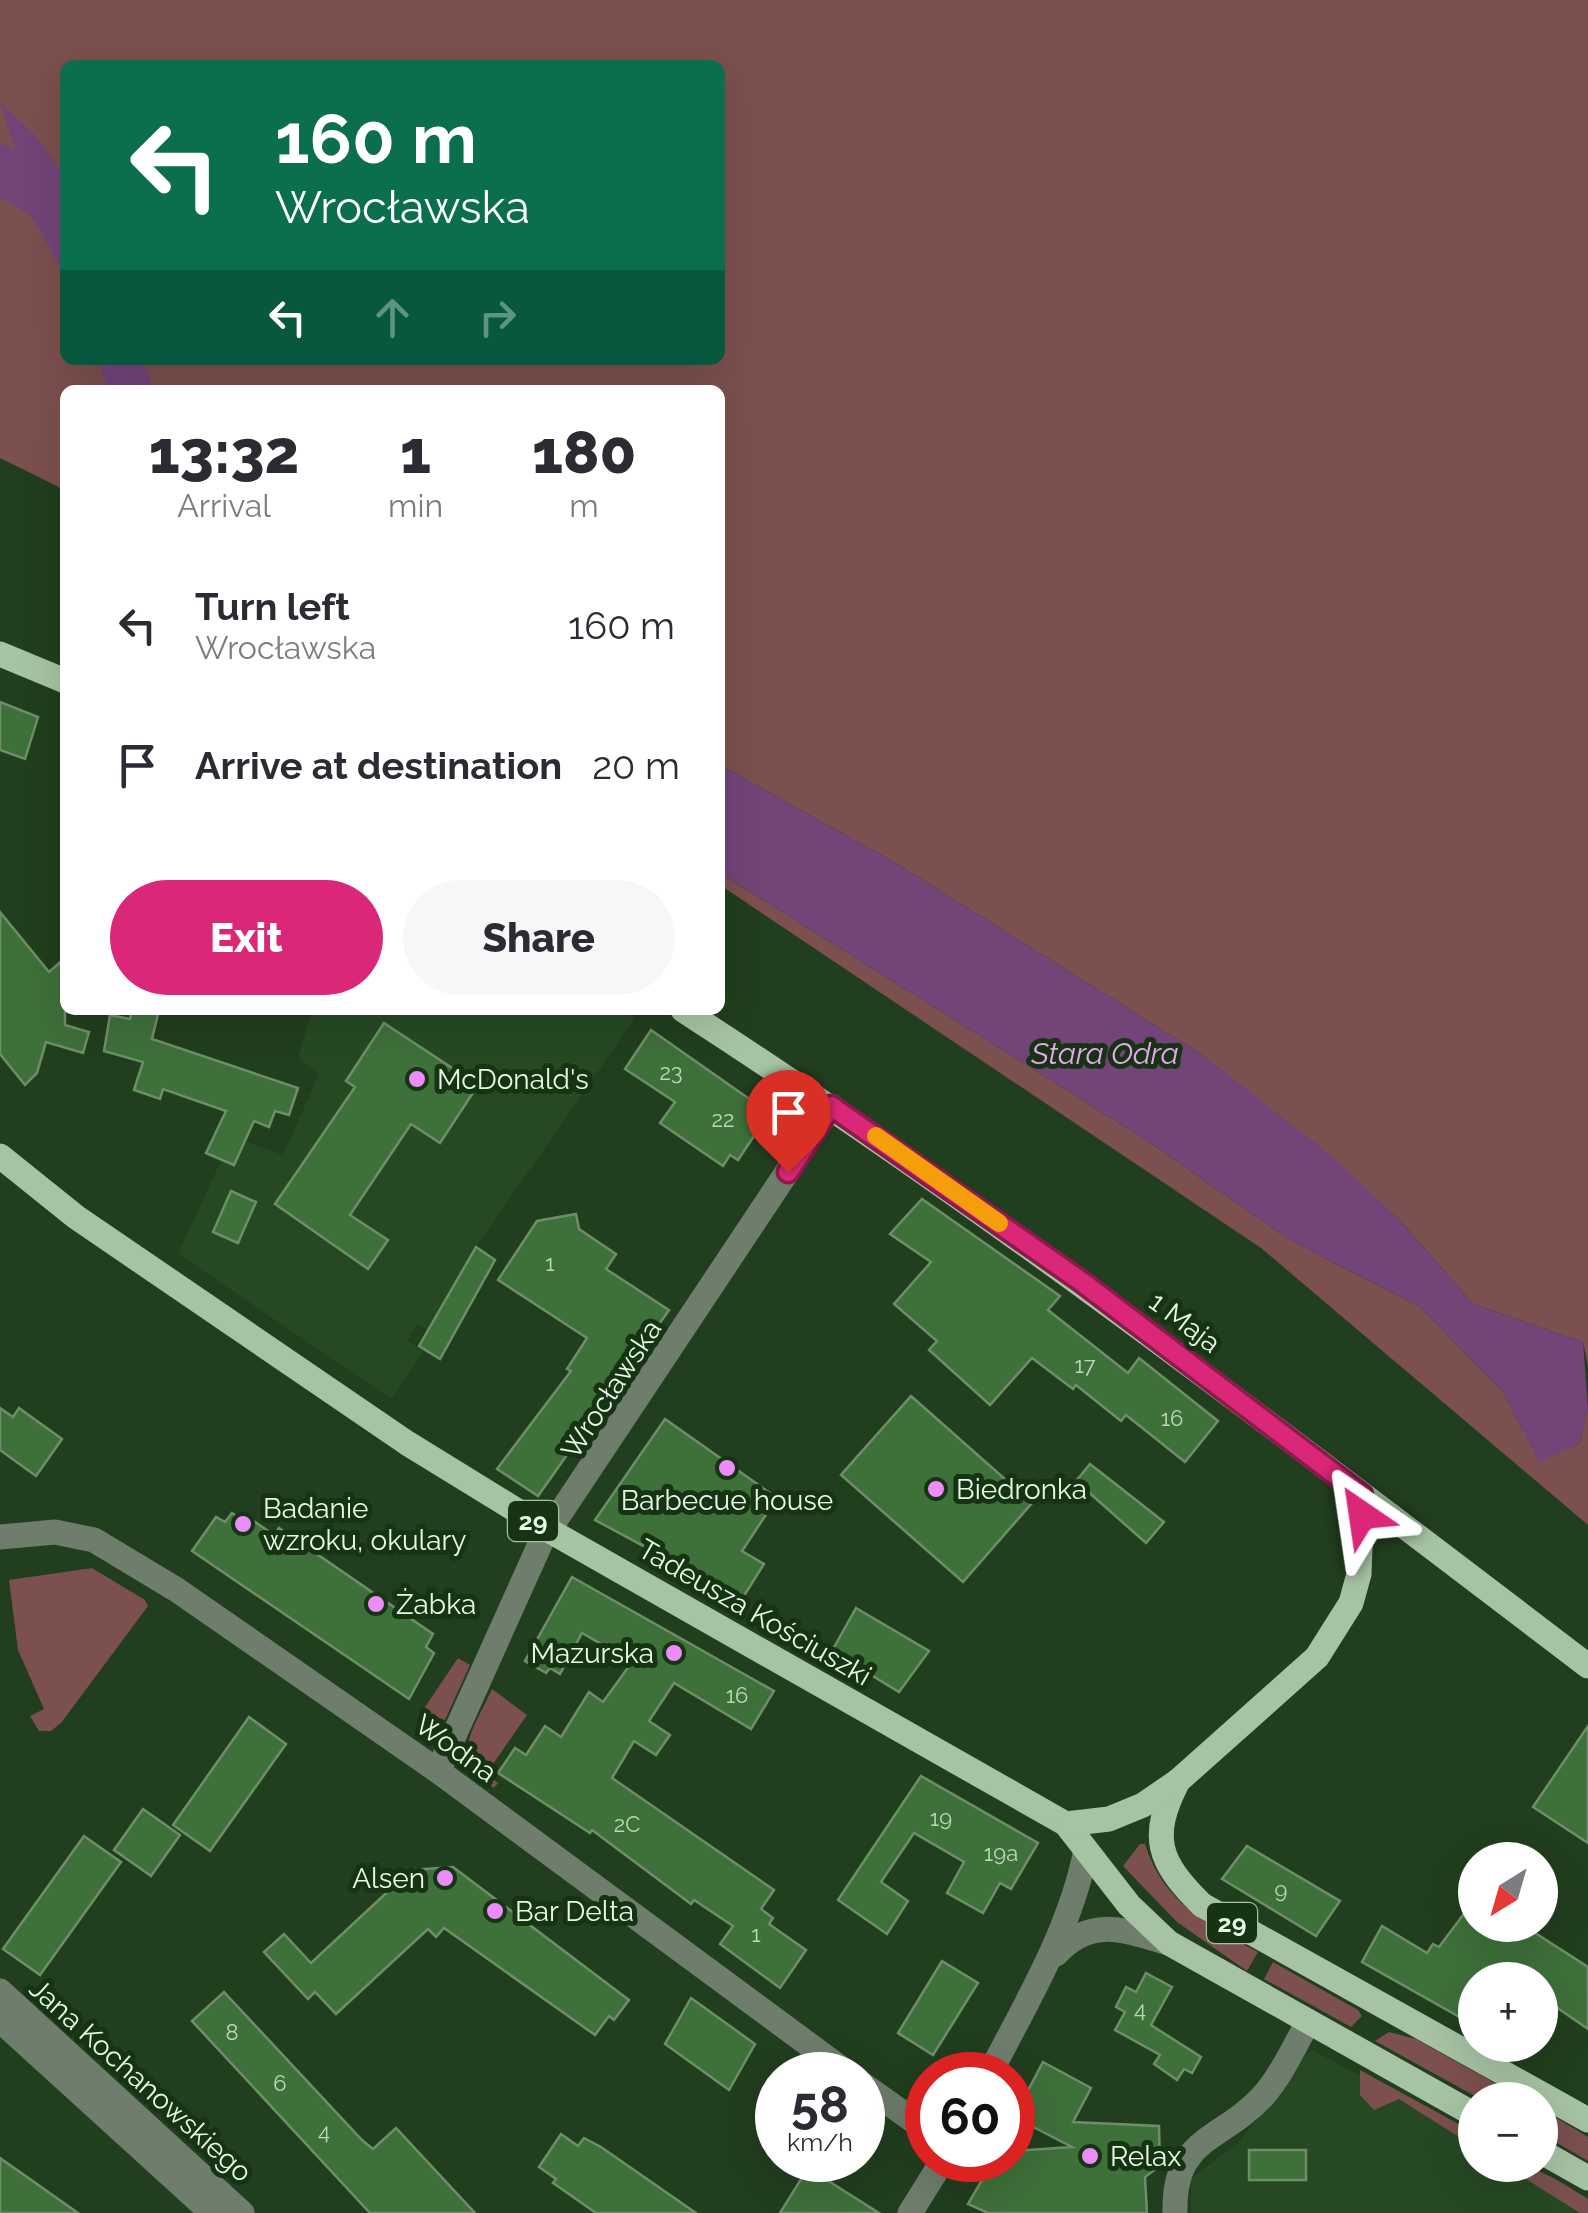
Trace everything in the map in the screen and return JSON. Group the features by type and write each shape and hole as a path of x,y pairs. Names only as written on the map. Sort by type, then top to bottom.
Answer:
{"main road":[{"path":"0,654 60,679"},
{"name":"1 Maja","path":"691,1015 831,1106 1082,1282 1588,1666"},
{"name":"Tadeusza Kościuszki","path":"0,1156 76,1216 350,1407 550,1532 1066,1824 1129,1905 1169,1943 1458,2106"},
{"path":"1066,1824 1126,1812 1178,1781 1316,1657 1351,1603 1358,1574 1362,1495"},
{"name":"29","path":"1178,1781 1162,1812 1160,1840 1178,1882 1202,1905 1588,2120"},
{"path":"1558,2161 1588,2178"}],"street":[{"name":"Wrocławska","path":"438,1771 533,1558 831,1106"},
{"name":"Wodna","path":"0,1537 55,1532 94,1540 238,1630 438,1771 819,2052"},
{"path":"1001,2052 1046,1966 1078,1888 1086,1850"},
{"path":"1046,1966 1076,1933 1130,1932 1169,1943"},
{"name":"Jana Kochanowskiego","path":"0,1991 242,2213"},
{"name":"Jana Kochanowskiego","path":"0,2020 212,2213"},
{"path":"1175,2213 1175,2185 1192,2149 1261,2098 1308,2022"},
{"path":"910,2213 929,2182"}],"shaded area":[{"path":"0,0 1588,0 1588,1366 1583,1342 1473,1304 1399,1219 1204,1056 894,862 725,768 725,385 60,385 60,488 0,458"},
{"path":"725,876 1146,1140 1288,1239 1420,1307 1503,1392 1539,1461 1580,1443 1588,1408 1588,1525 1261,1248 725,888"},
{"path":"311,1015 635,1018 476,1247 429,1330 417,1324 408,1341 423,1351 392,1399 178,1254 232,1137 283,1155 319,1074 298,1058"},
{"path":"92,1568 145,1600 148,1606 61,1723 51,1731 39,1731 30,1716 44,1709 18,1650 9,1580"},
{"path":"458,1658 470,1665 445,1720 421,1713"},
{"path":"492,1689 527,1715 486,1774 498,1783 494,1788 480,1776 469,1753 472,1730"},
{"path":"1140,1844 1145,1844 1163,1882 1189,1910 1258,1952 1247,1971 1177,1922 1123,1866"},
{"path":"1273,1962 1358,2010 1362,2016 1351,2027 1264,1979"},
{"path":"1389,2032 1416,2039 1493,2082 1458,2082 1458,2087 1375,2041"},
{"path":"1311,2049 1458,2130 1458,2182 1545,2182 1588,2213 1191,2213 1191,2179 1239,2142"},
{"path":"1360,2070 1458,2124 1458,2136 1399,2099 1374,2110 1360,2095"},
{"path":"1558,2119 1588,2137 1588,2161 1558,2144"},
{"path":"1558,2180 1588,2199 1588,2213 1580,2213 1531,2182"}],"water":[{"path":"0,102 35,135 60,170 60,265 31,216 0,198 0,144 15,149"},
{"path":"99,365 145,365 152,385 107,385"},
{"name":"Stara Odra","path":"725,768 894,862 1204,1056 1334,1158 1399,1219 1473,1304 1583,1342 1588,1408 1580,1443 1539,1462 1503,1392 1420,1307 1288,1239 1146,1140 725,876"}],"building":[{"path":"0,702 38,717 25,759 0,750"},
{"path":"0,912 49,972 60,962 60,1015 65,1015 65,1025 89,1032 83,1053 46,1042 37,1073 25,1085 0,1054"},
{"path":"110,1015 130,1019 131,1015 158,1015 152,1039 298,1088 289,1115 275,1111 269,1127 254,1121 234,1165 206,1153 226,1111 163,1089 160,1099 134,1090 143,1062 104,1051"},
{"path":"384,1023 478,1085 440,1143 411,1124 350,1215 388,1240 368,1269 275,1204 355,1087 346,1081"},
{"path":"651,1030 758,1105 775,1152 754,1136 738,1160 730,1155 723,1166 660,1123 675,1102 625,1069"},
{"path":"231,1191 256,1202 238,1243 213,1232"},
{"path":"922,1199 1060,1296 1048,1310 1128,1373 1139,1358 1218,1421 1185,1462 1126,1415 1121,1421 1076,1385 1073,1389 1032,1358 990,1405 929,1350 937,1341 894,1304 931,1262 890,1234"},
{"path":"576,1214 579,1229 616,1254 606,1269 669,1310 538,1496 497,1469 571,1371 567,1369 587,1338 498,1280 537,1221"},
{"path":"476,1247 495,1260 440,1359 419,1346"},
{"name":"Biedronka","path":"911,1396 1032,1503 963,1582 841,1475"},
{"path":"0,1408 13,1417 19,1408 62,1439 36,1476 0,1450"},
{"path":"665,1419 777,1498 742,1551 764,1564 742,1599 595,1520"},
{"path":"1090,1464 1164,1522 1146,1543 1076,1481"},
{"path":"232,1513 245,1522 248,1517 274,1535 279,1528 433,1634 426,1647 434,1653 409,1699 192,1551 216,1517 225,1522"},
{"path":"572,1577 774,1691 751,1729 674,1683 649,1721 670,1735 656,1755 634,1741 612,1778 774,1890 761,1909 773,1918 769,1924 806,1950 780,1988 720,1944 733,1926 694,1900 691,1904 592,1830 590,1833 498,1773 515,1748 526,1755 545,1726 561,1737 589,1692 603,1702 632,1662 582,1633 560,1674 550,1668 546,1673 525,1661"},
{"path":"856,1608 929,1651 899,1692 832,1651"},
{"path":"249,1717 286,1744 210,1851 173,1825"},
{"path":"1588,1726 1588,1843 1533,1807"},
{"path":"921,1776 1038,1843 1011,1889 1000,1883 983,1913 947,1893 964,1862 914,1833 881,1882 908,1901 887,1934 838,1900"},
{"path":"143,1809 180,1835 151,1876 114,1850"},
{"path":"84,1836 121,1862 40,1975 3,1949"},
{"path":"1247,1846 1340,1901 1316,1936 1222,1879"},
{"path":"453,1867 629,2000 614,2020 609,2016 595,2035 444,1928 436,1937 428,1929 336,2014 315,1992 308,1999 264,1952 284,1934 311,1963 411,1870"},
{"path":"1458,1922 1458,1942 1549,1942 1588,1967 1588,2029 1558,2008 1558,1962 1458,1962 1458,2016 1362,1962 1382,1926 1427,1953 1433,1944 1439,1947"},
{"path":"942,1961 978,1983 935,2052 928,2052 898,2033"},
{"path":"1146,1973 1172,1987 1151,2025 1201,2057 1192,2073 1184,2069 1177,2080 1154,2064 1160,2055 1115,2030 1125,2012 1116,2007 1126,1987 1136,1992"},
{"path":"224,1992 362,2140 373,2149 396,2128 475,2213 370,2213 192,2021"},
{"path":"691,1998 755,2044 729,2090 665,2044"},
{"path":"1043,2062 1091,2088 1073,2122 1159,2126 1160,2166 1145,2177 1147,2213 988,2213 968,2204 981,2182 1035,2182 1035,2149 1072,2147 1035,2128 1035,2077"},
{"path":"561,2134 578,2146 584,2138 601,2147 696,2213 596,2213 553,2183 556,2179 539,2167"},
{"path":"1249,2150 1306,2150 1306,2180 1249,2180"},
{"path":"0,2158 78,2213 0,2213"},
{"path":"799,2182 830,2182 879,2213 780,2213"}],"slow traffic":[{"path":"876,1136 999,1223"}],"place":[{"name":"McDonald's","path":"417,1079"},
{"name":"Barbecue house","path":"727,1468"},
{"name":"Biedronka","path":"936,1489"},
{"name":"Badanie wzroku, okulary","path":"243,1524"},
{"name":"Żabka","path":"376,1604"},
{"name":"Mazurska","path":"674,1653"},
{"name":"Alsen","path":"445,1878"},
{"name":"Bar Delta","path":"495,1911"},
{"name":"Relax","path":"1090,2156"}],"route":[{"path":"788,1172 831,1106 1082,1282 1362,1495 1362,1515"}]}
